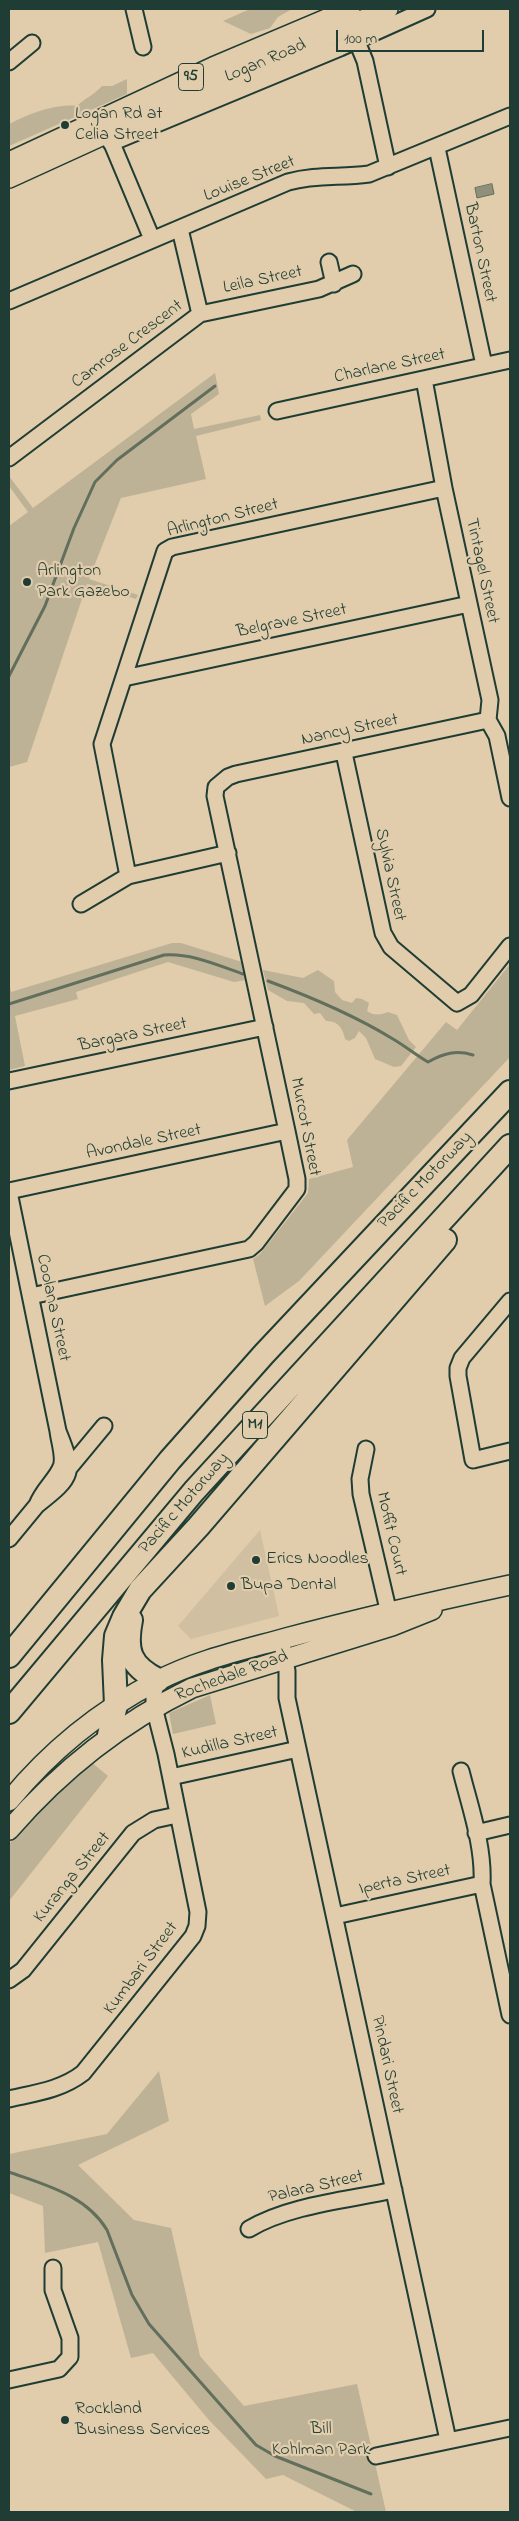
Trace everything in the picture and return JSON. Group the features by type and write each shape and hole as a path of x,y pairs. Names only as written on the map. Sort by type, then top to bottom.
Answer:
{"highway":[{"name":"Pacific Motorway","path":"9,1656 170,1460 360,1251 510,1092"},
{"name":"Pacific Motorway","path":"9,1712 194,1491 510,1146"},
{"path":"109,1735 116,1705 114,1647 119,1627 131,1604 149,1580 510,1167"},
{"path":"9,1632 123,1496 282,1320 360,1251"},
{"path":"131,1604 128,1636 130,1652 140,1670 158,1680"}],"main road":[{"name":"Logan Road","path":"9,178 109,138 388,9"},
{"name":"Logan Road","path":"9,162 213,67 352,25"},
{"name":"Rochedale Road","path":"9,1801 42,1764 81,1729 158,1680 196,1664 282,1648 463,1596 510,1585"},
{"name":"Rochedale Road","path":"9,1830 67,1770 109,1735 154,1707 192,1688 258,1666 282,1648"}],"street":[{"path":"134,9 142,47"},
{"path":"388,167 365,61 352,25 427,9"},
{"path":"9,62 32,43"},
{"name":"Louise Street","path":"9,301 288,182 310,176 352,177 369,174 437,148 510,116"},
{"path":"109,138 152,239"},
{"name":"Barton Street","path":"437,148 484,365"},
{"name":"Camrose Crescent","path":"9,458 200,314 180,229"},
{"path":"329,262 334,284"},
{"name":"Leila Street","path":"200,314 334,284 353,274"},
{"name":"Charlane Street","path":"278,411 510,360"},
{"name":"Tintagel Street","path":"424,379 444,488 490,700 488,720 497,736 510,798"},
{"name":"Arlington Street","path":"128,876 102,744 165,551 172,547 444,488"},
{"name":"Belgrave Street","path":"124,678 469,604"},
{"name":"Nancy Street","path":"221,781 236,774 344,753 488,720"},
{"name":"Sylvia Street","path":"344,753 383,933 391,948 457,1003 471,995 510,946"},
{"name":"Murcot Street","path":"31,1296 249,1248 274,1220 297,1189 297,1179 215,796 216,787 221,781"},
{"path":"81,904 128,876 228,854"},
{"name":"Bargara Street","path":"9,1081 265,1027"},
{"name":"Avondale Street","path":"9,1192 287,1132"},
{"name":"Coolana Street","path":"9,1192 66,1466"},
{"path":"510,1301 462,1358 458,1376 473,1460 510,1451"},
{"path":"9,1539 38,1505 67,1476 66,1466 87,1447 104,1426"},
{"name":"Coolana Street","path":"58,1431 65,1448 66,1466"},
{"path":"65,1448 72,1451 87,1447"},
{"name":"Moffit Court","path":"366,1449 360,1479 361,1494 390,1618"},
{"name":"Pindari Street","path":"282,1648 287,1698 448,2440"},
{"name":"Pindari Street","path":"258,1666 275,1673 287,1698"},
{"name":"Kumbari Street","path":"9,2099 57,2088 71,2082 83,2073 193,1936 197,1926 198,1912 177,1815 171,1777 154,1707 154,1692 158,1680"},
{"name":"Kudilla Street","path":"171,1777 298,1749"},
{"path":"461,1771 476,1833 483,1870 482,1884 510,2015"},
{"name":"Kuranga Street","path":"9,1980 22,1970 133,1833 154,1820 177,1815"},
{"path":"476,1833 510,1825"},
{"name":"Iperta Street","path":"335,1916 482,1884"},
{"name":"Palara Street","path":"249,2229 266,2218 394,2190"},
{"path":"9,2380 59,2369 70,2357 70,2338 52,2290 53,2268"},
{"path":"376,2456 510,2428"}],"shaded area":[{"path":"492,184 494,194 477,198 475,188"},
{"path":"260,1530 279,1616 191,1639 178,1626"}],"green space":[{"path":"250,9 292,9 278,17 270,28 251,34 223,21"},
{"path":"127,79 127,94 9,146 9,124 42,110 60,106 77,106 102,86 112,86"},
{"path":"215,373 219,394 191,414 194,429 260,415 261,420 196,436 206,479 121,498 89,579 138,595 136,599 87,584 27,762 9,767 9,526 28,512 9,486 9,476 33,508"},
{"path":"172,943 181,943 242,962 246,980 234,982 168,962 76,992 78,999 15,1016 25,1066 9,1070 9,983 11,992"},
{"path":"510,964 510,1057 299,1281 265,1306 253,1259 260,1254 308,1193 309,1179 353,1167 347,1140 446,1022 457,1030"},
{"path":"263,970 303,978 318,970 334,981 335,992 342,1000 352,1003 356,998 362,999 369,1003 367,1011 369,1013 383,1014 388,1012 397,1015 409,1040 416,1047 401,1066 394,1067 375,1059 366,1038 359,1031 355,1038 349,1041 345,1039 343,1032 337,1024 326,1021 320,1013 314,1014 304,1003 287,1001 268,990"},
{"path":"210,1695 216,1724 173,1734 169,1713"},
{"path":"90,1761 108,1776 9,1901 9,1844 43,1804"},
{"name":"Bill Kohlman Park","path":"159,2071 169,2121 78,2165 134,2220 171,2228 200,2356 244,2406 357,2384 386,2512 357,2512 283,2475 266,2479 208,2419 153,2353 131,2358 98,2242 45,2253 43,2206 9,2193 9,2154 107,2134"}],"waterway":[{"path":"9,676 45,606 74,528 95,482 117,460 215,386"},
{"path":"9,1004 164,955 194,958 243,974"},
{"path":"268,981 348,1014 378,1030 428,1062 450,1053 473,1055"},
{"path":"9,2172 64,2193 88,2208 98,2218 107,2230 132,2295 149,2324 256,2445 275,2456 371,2494"}],"place":[{"name":"Logan Rd at Celia Street","path":"65,125"},
{"name":"Arlington Park Gazebo","path":"27,582"},
{"name":"Erics Noodles","path":"256,1560"},
{"name":"Bupa Dental","path":"231,1586"},
{"name":"Rockland Business Services","path":"65,2420"}]}
